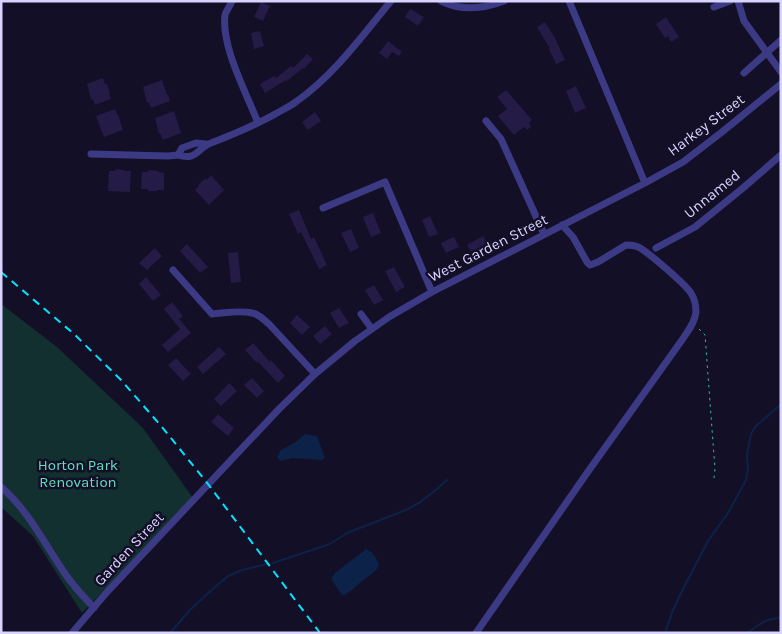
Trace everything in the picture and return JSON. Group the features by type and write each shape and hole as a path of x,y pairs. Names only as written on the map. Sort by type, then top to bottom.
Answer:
{"street":[{"path":"232,1 225,14 226,34 232,59 258,123"},
{"path":"91,154 178,155 182,148 196,143 206,144 258,123 296,103 316,86 335,68 391,1"},
{"path":"441,1 453,6 474,8 504,1"},
{"path":"569,1 645,183"},
{"path":"714,7 730,1"},
{"path":"738,1 744,21 781,72"},
{"path":"744,73 781,40"},
{"name":"Harkey Street","path":"645,183 683,162 781,84"},
{"path":"486,121 501,139 544,234"},
{"name":"Unnamed","path":"656,248 695,227 781,155"},
{"path":"323,208 385,182 432,292"},
{"name":"West Garden Street","path":"208,484 314,374 389,317 432,292 645,183"},
{"path":"476,633 692,324 696,312 692,294 686,287 639,247 632,244 626,245 590,265 573,237 562,225"},
{"path":"173,270 212,314 241,312 253,313 260,317 269,324 314,374"},
{"path":"361,314 372,329"},
{"name":"Garden Street","path":"72,633 208,484"},
{"path":"1,487 25,511 77,590 94,608"}],"path":[{"path":"692,324 705,335 715,469 714,478"}],"green space":[{"name":"Horton Park Renovation","path":"1,304 57,347 143,428 193,498 82,613 33,536 1,507"}],"water":[{"path":"305,434 317,436 325,458 322,460 293,458 280,461 277,457 281,450 296,442"},
{"path":"366,549 371,552 379,566 349,592 342,595 331,579 335,573"}],"building":[{"path":"261,2 270,6 263,21 254,17"},
{"path":"410,9 424,17 418,26 405,17"},
{"path":"666,17 679,37 671,42 668,36 665,38 656,24"},
{"path":"545,22 565,60 556,64 550,49 537,27"},
{"path":"260,31 264,46 254,49 251,33"},
{"path":"388,41 402,52 399,56 392,52 387,59 379,53"},
{"path":"307,54 313,59 304,69 265,93 260,84 274,76 276,78 291,66 293,68"},
{"path":"103,78 105,84 107,84 111,99 95,105 93,99 91,100 87,84"},
{"path":"162,80 170,101 151,108 149,102 147,103 143,87"},
{"path":"576,86 586,108 575,113 566,91"},
{"path":"506,90 532,120 529,123 531,127 527,130 524,127 514,135 498,116 507,109 497,97"},
{"path":"115,109 123,130 104,137 96,116"},
{"path":"174,111 181,133 163,140 159,134 155,118"},
{"path":"315,112 321,121 308,130 302,122"},
{"path":"115,169 131,171 130,192 108,191 109,171 115,171"},
{"path":"148,170 164,173 164,190 148,191 148,189 141,189 142,172 148,172"},
{"path":"211,175 224,190 209,205 195,190 198,185 206,178 207,180"},
{"path":"299,210 311,239 314,237 327,265 319,269 301,232 298,234 289,214"},
{"path":"373,213 381,233 371,237 363,217"},
{"path":"430,216 438,234 429,237 422,220"},
{"path":"351,229 359,248 350,252 341,233"},
{"path":"483,236 488,244 472,253 467,245"},
{"path":"454,237 459,247 446,253 441,243"},
{"path":"187,244 208,267 200,273 180,251"},
{"path":"155,248 162,256 147,270 139,263"},
{"path":"238,252 241,282 231,283 228,253"},
{"path":"394,267 405,287 396,292 385,271"},
{"path":"146,277 161,295 153,301 139,284"},
{"path":"374,285 383,300 374,305 365,290"},
{"path":"172,302 183,316 179,319 191,333 168,352 162,345 180,329 164,309"},
{"path":"339,308 349,323 339,328 330,313"},
{"path":"297,315 310,327 302,335 290,323"},
{"path":"325,326 332,334 320,344 313,336"},
{"path":"253,343 285,376 278,383 245,350"},
{"path":"219,347 226,354 203,374 197,367"},
{"path":"176,358 191,374 183,381 168,365"},
{"path":"252,378 264,391 257,398 244,385"},
{"path":"229,383 237,391 221,406 214,399"},
{"path":"218,414 234,428 228,436 211,422"}],"waterway":[{"path":"665,633 673,610 708,541 728,513 746,480 748,469 747,455 751,434 755,427 781,404"},
{"path":"273,563 330,544 347,533 406,510 419,503 447,480"},
{"path":"170,633 190,610 228,576 242,570 267,564"},
{"path":"747,633 765,621 781,617"}],"railway":[{"path":"1,272 74,334 121,380 208,484 320,633"}]}
